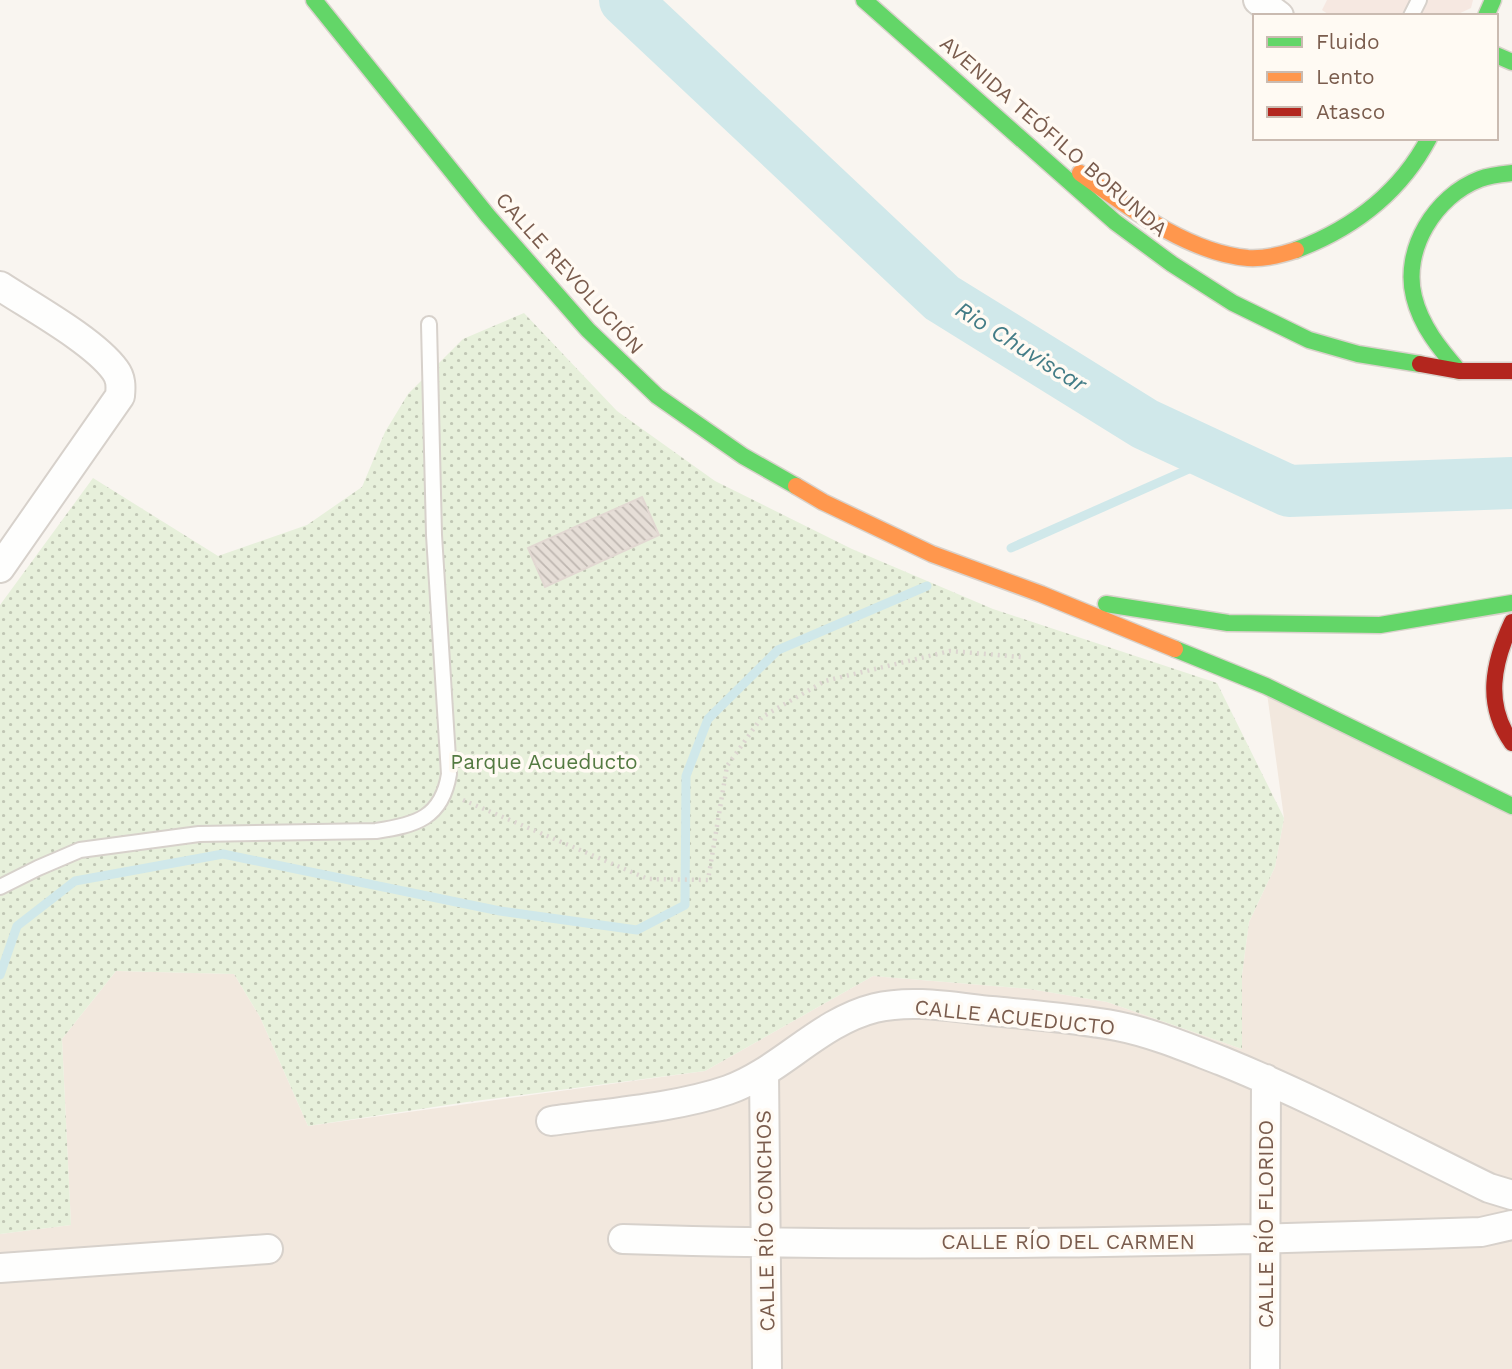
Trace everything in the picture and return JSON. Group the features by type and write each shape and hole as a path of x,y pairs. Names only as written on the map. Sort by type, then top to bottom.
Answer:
{"main road":[{"name":"CALLE REVOLUCIÓN","path":"314,0 488,216 588,330 657,396 743,456 823,502 932,554 1041,594"},
{"name":"AVENIDA TEÓFILO BORUNDA","path":"864,0 1115,222 1172,264 1233,303 1309,340 1358,354 1460,371 1512,371"},
{"path":"982,103 1138,214 1205,248 1250,258 1307,246 1351,224 1387,196 1423,152 1428,140"},
{"path":"1460,371 1441,351 1418,311 1411,285 1415,247 1426,225 1458,192 1480,179 1512,173"},
{"path":"1041,594 1228,623 1294,625 1380,625 1512,603"},
{"path":"1041,594 1266,686 1512,806"},
{"path":"1512,622 1501,645 1493,680 1498,720 1512,743"}],"street":[{"path":"1258,0 1276,14"},
{"path":"0,286 93,347 116,371 120,381 120,396 4,553"},
{"name":"CALLE ACUEDUCTO","path":"551,1121 687,1101 728,1090 764,1073 797,1048 839,1022 875,1008 914,1004 1046,1016 1118,1026 1175,1043 1266,1079 1489,1188 1512,1195"},
{"name":"CALLE RÍO CONCHOS","path":"764,1073 766,1369"},
{"name":"CALLE RÍO FLORIDO","path":"1265,1369 1266,1079"},
{"name":"CALLE RÍO DEL CARMEN","path":"623,1239 766,1244 1264,1240 1481,1232 1512,1225"},
{"path":"0,1268 268,1249"}],"lane":[{"path":"0,887 80,850 198,834 376,831 418,821 436,809 446,792 449,774 434,536 429,324"}],"path":[{"path":"446,792 648,879 708,880 727,766 762,717 825,681 950,651 1021,657"}],"shaded area":[{"path":"1327,0 1473,0 1471,8 1458,14 1328,14 1322,10"},
{"path":"1266,686 1512,806 1512,1369 0,1369 0,1234 71,1225 62,1039 116,971 234,974 260,1017 308,1126 705,1071 873,976 1030,989 1107,1002 1242,1049 1242,975 1249,922 1275,867 1284,818"}],"green space":[{"name":"Parque Acueducto","path":"524,313 617,411 715,481 852,549 993,609 1217,683 1284,818 1275,867 1249,922 1242,975 1242,1049 1107,1002 1030,989 873,976 705,1071 308,1126 260,1017 234,974 116,971 62,1039 71,1225 0,1234 0,605 93,478 218,556 307,525 362,487 385,432 408,394 463,339"}],"building":[{"path":"642,497 659,535 545,587 528,548"}],"waterway":[{"name":"Rio Chuviscar","path":"625,0 942,298 1145,424 1289,491 1512,483"},
{"path":"1011,548 1216,457"},
{"path":"0,975 17,926 75,881 223,854 500,911 637,930 685,905 686,776 708,719 778,650 927,586"}],"traffic: fast":[{"path":"314,0 488,216 588,330 657,396 743,456 796,486"},
{"path":"864,0 1115,222 1172,264 1233,303 1309,340 1358,354 1420,364"},
{"path":"1487,14 1493,0"},
{"path":"1498,56 1512,62"},
{"path":"1296,250 1337,231 1373,206 1404,176 1428,140"},
{"path":"1459,371 1438,346 1421,318 1414,297 1413,261 1426,227 1436,211 1449,198 1480,179 1512,173"},
{"path":"1106,604 1228,623 1380,625 1512,603"},
{"path":"1175,649 1266,686 1512,806"}],"traffic: slow":[{"path":"1080,173 1160,226 1203,247 1248,258 1261,258 1296,250"},
{"path":"796,486 823,502 932,554 1041,594 1175,649"}],"traffic: jam":[{"path":"1420,364 1459,371 1512,371"},
{"path":"1512,622 1500,653 1494,683 1498,713 1512,743"}]}
